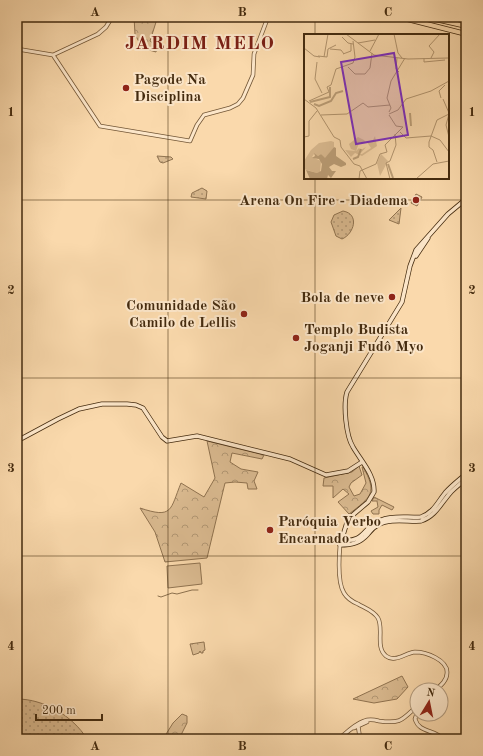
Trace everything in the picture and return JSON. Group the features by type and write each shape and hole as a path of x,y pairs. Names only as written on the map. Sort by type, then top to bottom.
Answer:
{"main road":[{"path":"401,17 466,34"},
{"path":"426,17 466,26"},
{"path":"466,199 448,214 418,246 410,266 402,302 348,389 346,395 347,432 349,440 372,478 374,492 368,502 348,519 340,545 357,543 373,528 383,523 392,521 422,522 434,514 451,492 466,479"},
{"path":"410,266 430,234"},
{"path":"417,254 418,246"},
{"path":"17,440 75,411 92,406 133,404 143,408 162,437 167,441 197,436 292,460 316,468 323,475 328,476 348,471 362,462"},
{"path":"341,540 348,541 359,538 371,526 385,518 421,517 426,515 434,508 448,489 466,474"}],"street":[{"path":"17,49 53,55 98,34 106,27 112,17"},
{"path":"53,55 100,126 190,140 198,122 205,114 230,108 238,104 243,98 253,75 254,54 268,17"},
{"path":"340,545 339,557 341,588 348,598 372,612 377,617 380,626 384,654 387,657 395,659 417,652 440,660 446,665 448,674 444,682"},
{"path":"339,739 352,728 366,720 399,721 409,713"},
{"path":"417,722 422,729 439,735 443,739"},
{"path":"359,725 360,739"}],"green space":[{"path":"134,17 154,17 157,19 150,41 157,46 156,52 142,48 135,34"},
{"path":"157,156 171,157 173,159 163,163 160,162"},
{"path":"202,188 207,191 206,199 191,197 192,193"},
{"name":"Arena On Fire - Diadema","path":"416,194 422,197 417,206 411,203"},
{"path":"401,208 399,224 389,220"},
{"path":"343,211 352,216 353,224 350,233 342,239 336,236 331,222 334,215"},
{"path":"207,441 264,455 262,459 232,453 230,462 241,469 258,472 254,481 257,489 248,489 247,483 225,483 207,558 165,562 155,532 140,508 159,513 169,510 175,500 181,483 204,497 215,478"},
{"path":"359,466 362,475 351,483 349,487 354,496 360,494 366,483 363,467 370,483 370,494 363,503 349,514 338,502 349,494 343,489 333,498 333,486 323,486 324,478 352,472"},
{"path":"374,497 394,507 392,510 382,505 379,510 379,514 373,514 371,511 378,507 377,501 372,501"},
{"path":"200,563 202,584 168,588 167,566"},
{"path":"204,642 205,650 203,653 200,651 199,653 193,655 190,644"},
{"path":"402,676 408,687 397,699 374,703 353,699"},
{"path":"17,699 37,702 57,710 74,723 87,739 17,739"},
{"path":"182,714 187,716 187,723 179,739 163,739 173,723"}],"waterway":[{"path":"158,596 161,597 172,593 177,594 198,590"}],"place":[{"name":"Pagode Na Disciplina","path":"126,88"},
{"name":"Arena On Fire - Diadema","path":"416,200"},
{"name":"Bola de neve","path":"392,297"},
{"name":"Comunidade São Camilo de Lellis","path":"244,314"},
{"name":"Templo Budista Joganji Fudô Myo","path":"296,338"},
{"name":"Paróquia Verbo Encarnado","path":"270,530"}],"district":[{"name":"JARDIM MELO","path":"200,42"}]}
